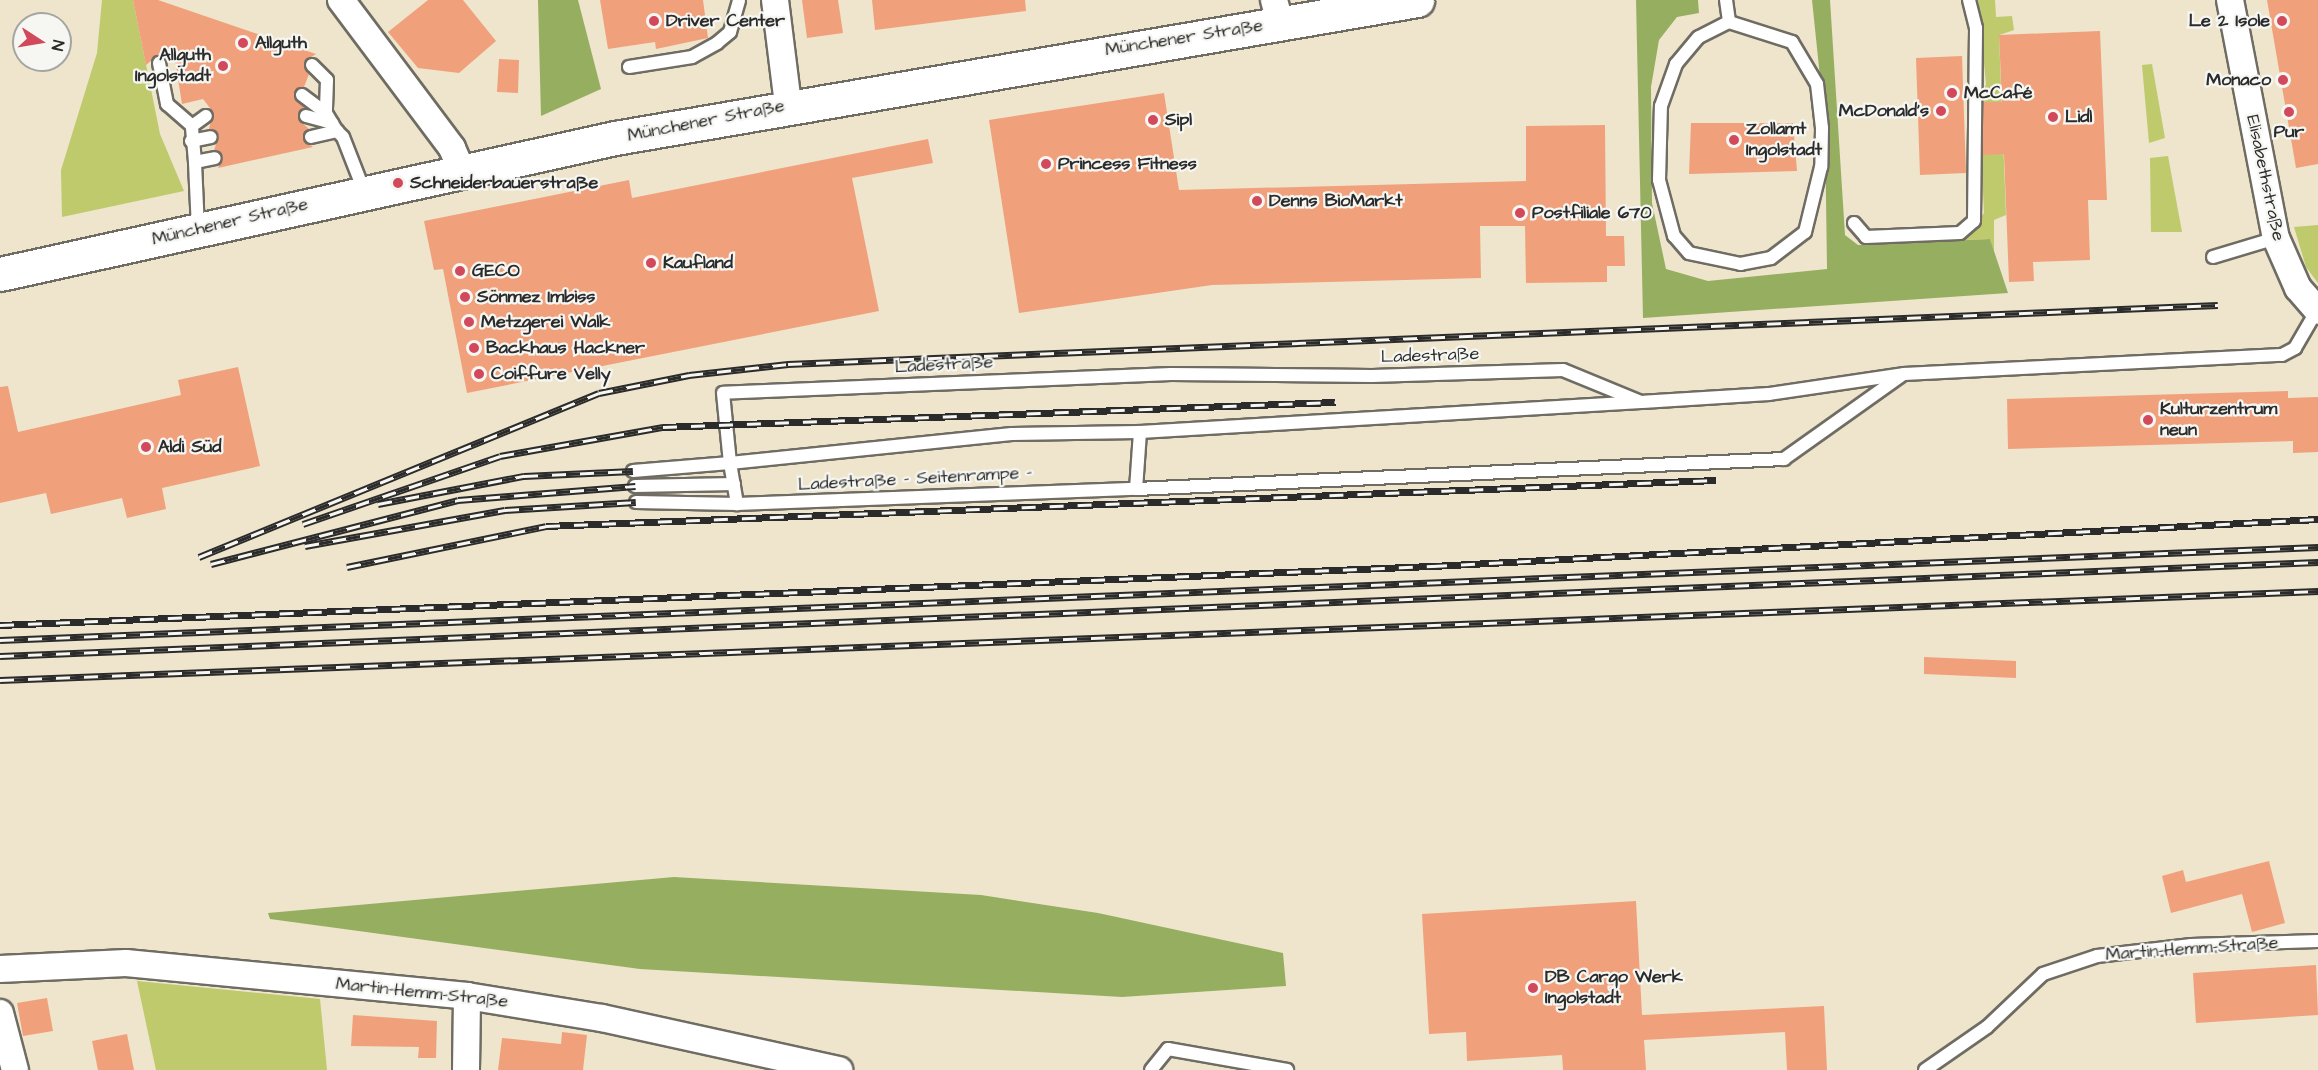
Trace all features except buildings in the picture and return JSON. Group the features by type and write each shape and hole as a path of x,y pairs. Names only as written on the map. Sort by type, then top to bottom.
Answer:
{"main road":[{"name":"Münchener Straße","path":"0,274 460,169 788,105 1277,12 1418,0"}],"street":[{"path":"341,0 452,148 460,169"},
{"path":"775,0 788,105"},
{"name":"Elisabethstraße","path":"2230,0 2276,238 2298,288 2317,311"},
{"name":"Martin-Hemm-Straße","path":"0,969 126,963 467,996 602,1018 839,1070"},
{"path":"466,1070 467,996"},
{"path":"0,1013 15,1070"}],"lane":[{"path":"629,67 692,57 717,43 730,32 739,0"},
{"path":"1726,0 1729,22"},
{"path":"1854,223 1866,237 1960,233 1974,221 1977,49 1969,0"},
{"path":"1729,22 1792,42 1817,84 1822,128 1821,168 1805,232 1780,254 1741,264 1689,253 1674,237 1659,180 1661,106 1677,64 1699,37 1729,22"},
{"path":"159,63 167,104 192,126"},
{"path":"312,65 327,80 332,122"},
{"path":"302,95 332,122 351,151 364,191"},
{"path":"198,229 195,162 190,141 192,126 206,116"},
{"path":"306,116 332,122"},
{"path":"311,137 332,122"},
{"path":"190,141 211,137"},
{"path":"195,162 215,158"},
{"path":"2213,257 2276,238"},
{"name":"Ladestraße","path":"1641,402 1563,370 1372,376 1171,374 723,393 730,463 1012,434 1140,432 1641,402 1769,394 1904,374 2282,355 2295,348 2317,311"},
{"path":"1140,432 1136,489 1784,459 1904,374"},
{"path":"633,471 730,463 737,504"},
{"path":"635,486 734,484"},
{"name":"Ladestraße - Seitenrampe -","path":"636,502 737,504 1136,489"},
{"name":"Martin-Hemm-Straße","path":"1925,1070 1987,1027 2043,974 2132,952 2318,941"},
{"path":"1152,1070 1168,1049 1287,1070"}],"green space":[{"path":"102,0 133,0 160,134 184,191 62,217 61,170 97,53"},
{"path":"538,0 578,0 601,89 541,116"},
{"path":"1636,0 1698,0 1699,13 1677,17 1659,40 1651,87 1652,203 1666,269 1708,281 1827,269 1825,125 1812,0 1830,0 1845,235 1858,245 1990,239 2008,293 1643,318"},
{"path":"1978,0 1995,0 1996,17 2012,16 2014,30 1999,35 2006,215 1994,220 1994,252 1990,239 1965,240 1984,213 1979,106 1986,84"},
{"path":"2152,64 2165,138 2149,143 2142,65"},
{"path":"2168,156 2182,232 2151,232 2150,158"},
{"path":"2318,225 2318,283 2306,267 2294,227"},
{"path":"674,877 981,895 1098,913 1283,953 1286,986 1122,997 640,969 270,919 268,913"},
{"path":"137,981 320,999 327,1070 156,1070"}],"railway":[{"path":"199,557 599,393 689,375 788,364 2218,305"},
{"path":"303,524 500,456 663,427 1336,402"},
{"path":"378,504 524,476 633,471"},
{"path":"347,567 546,526 1716,480"},
{"path":"211,564 458,500 635,486"},
{"path":"305,546 505,510 636,502"},
{"path":"0,625 1433,566 2318,519"},
{"path":"0,640 2318,547"},
{"path":"0,656 2318,562"},
{"path":"0,680 2318,591"}],"place":[{"name":"Driver Center","path":"654,21"},
{"name":"Le 2 Isole","path":"2282,21"},
{"name":"Allguth","path":"243,43"},
{"name":"Allguth Ingolstadt","path":"223,66"},
{"name":"Monaco","path":"2283,80"},
{"name":"McCafé","path":"1952,93"},
{"name":"McDonald's","path":"1941,111"},
{"name":"Pur","path":"2289,112"},
{"name":"Lidl","path":"2053,117"},
{"name":"Sipl","path":"1153,120"},
{"name":"Zollamt Ingolstadt","path":"1734,140"},
{"name":"Princess Fitness","path":"1046,164"},
{"name":"Schneiderbauerstraße","path":"398,183"},
{"name":"Denns BioMarkt","path":"1257,201"},
{"name":"Postfiliale 670","path":"1520,213"},
{"name":"Kaufland","path":"651,263"},
{"name":"GECO","path":"460,271"},
{"name":"Sönmez Imbiss","path":"465,297"},
{"name":"Metzgerei Walk","path":"469,322"},
{"name":"Backhaus Hackner","path":"474,348"},
{"name":"Coiffure Velly","path":"479,374"},
{"name":"Kulturzentrum neun","path":"2148,420"},
{"name":"Aldi Süd","path":"146,447"},
{"name":"DB Cargo Werk Ingolstadt","path":"1533,988"}]}
